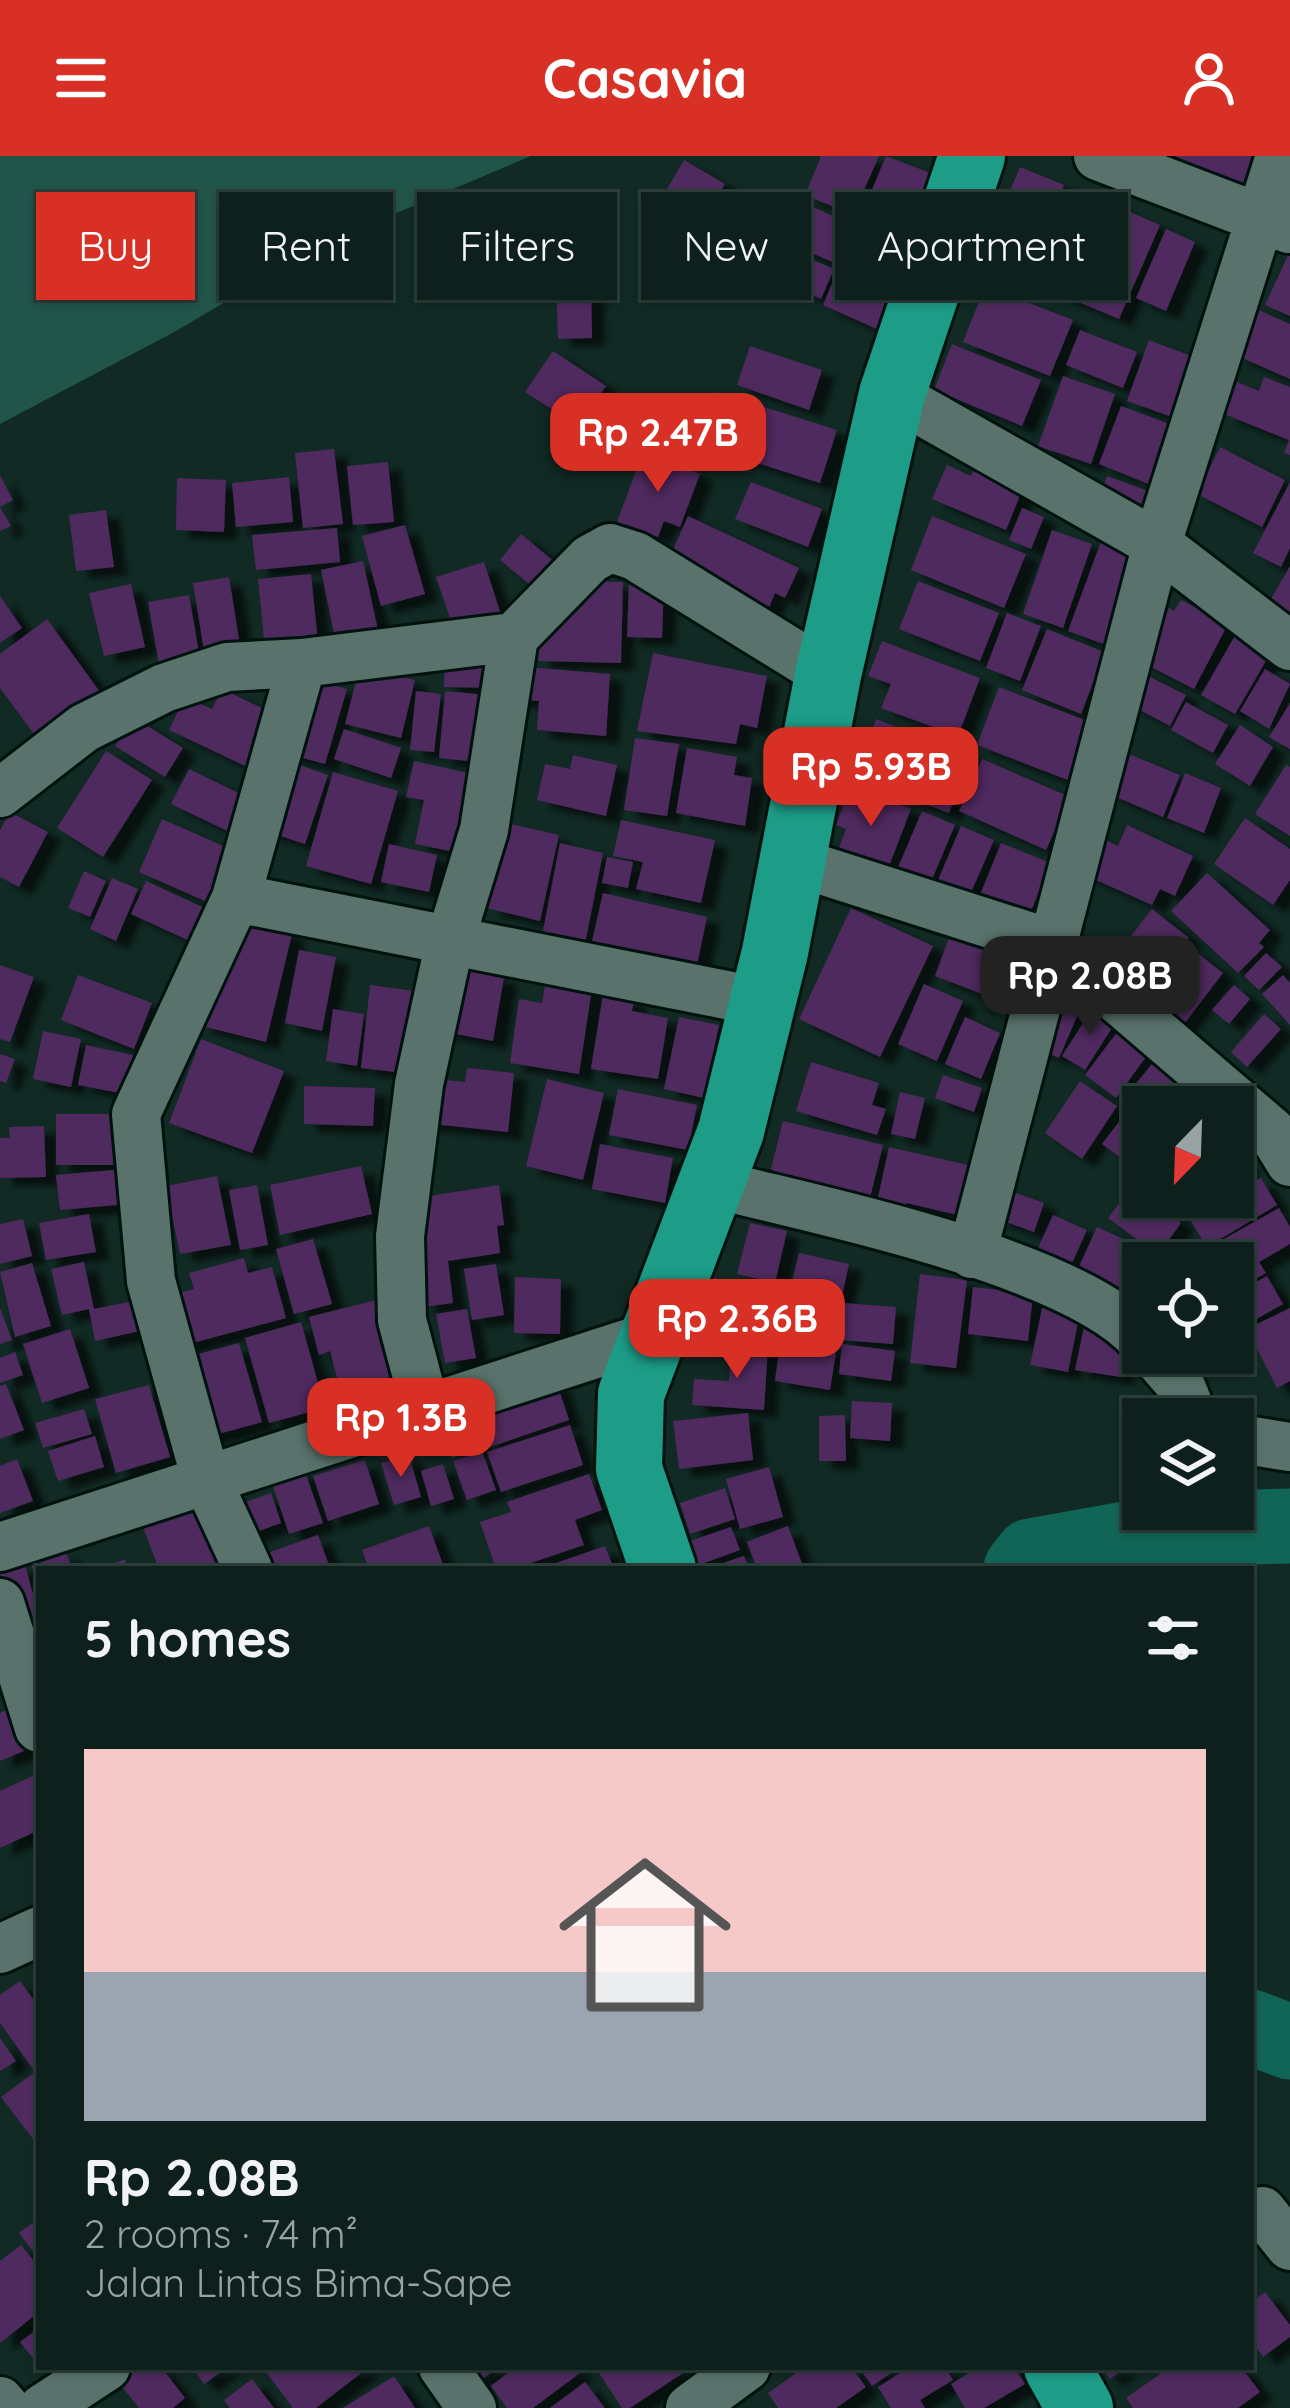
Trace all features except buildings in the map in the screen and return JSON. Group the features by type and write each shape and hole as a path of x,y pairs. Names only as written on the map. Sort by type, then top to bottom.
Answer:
{"highway":[{"path":"662,1566 629,1468 626,1436 631,1394 730,1131 892,394 972,156"},
{"path":"1059,2370 1080,2408"}],"street":[{"path":"1098,156 1274,224"},
{"path":"972,1254 1157,544 1274,224 1280,156"},
{"path":"892,394 1157,544 1290,646"},
{"path":"425,1407 402,1320 400,1236 419,1084 450,941 484,830 514,638 590,559 610,548 635,556 828,674"},
{"path":"0,793 84,728 164,688 227,667 514,638"},
{"path":"247,1566 205,1476 152,1281 136,1114 236,898 302,663"},
{"path":"793,861 1054,944 1284,1139"},
{"path":"236,898 762,1002"},
{"path":"711,1183 972,1254 1052,1284 1122,1321"},
{"path":"0,1546 205,1476 651,1336"},
{"path":"1254,1441 1290,1447"},
{"path":"0,1603 36,1718"},
{"path":"0,1949 36,1932"},
{"path":"1254,2216 1262,2211 1290,2246"},
{"path":"43,2408 101,2370"},
{"path":"445,2370 472,2408"},
{"path":"690,2408 740,2380"}],"green space":[{"path":"0,156 531,156 446,192 417,192 417,204 393,214 393,192 219,192 219,300 228,300 0,424"}],"waterway":[{"path":"1023,1566 1031,1556 1182,1529 1290,1526"},
{"path":"1254,2028 1290,2042"}]}
